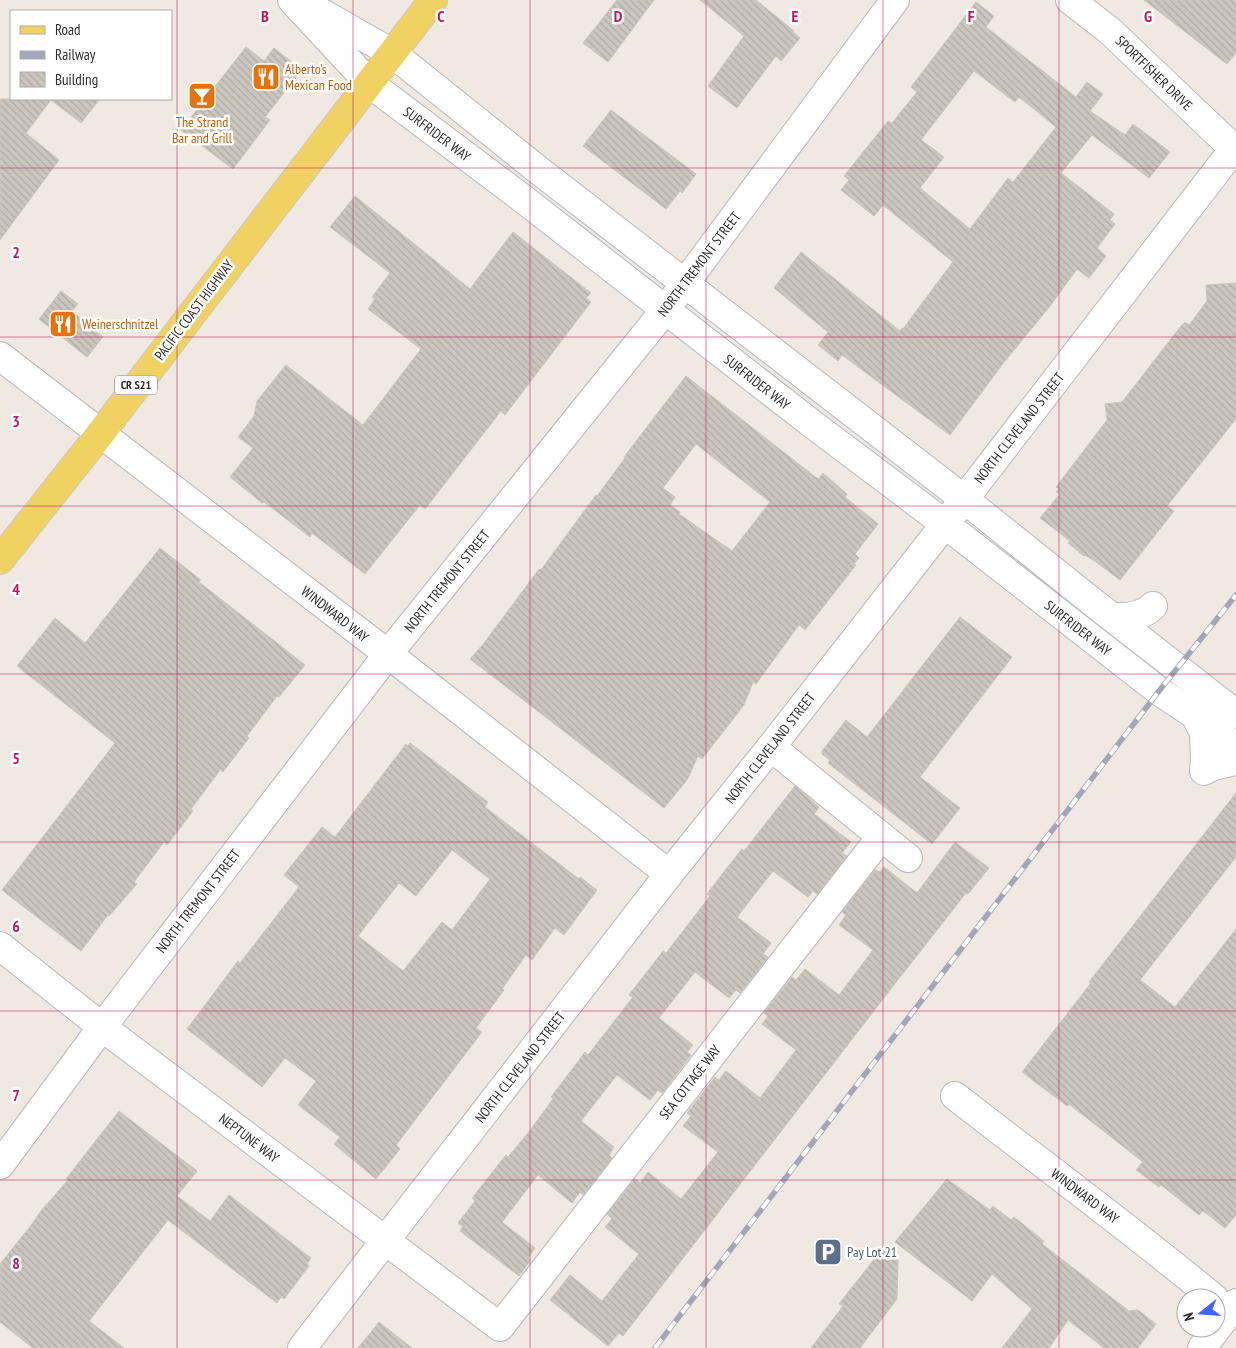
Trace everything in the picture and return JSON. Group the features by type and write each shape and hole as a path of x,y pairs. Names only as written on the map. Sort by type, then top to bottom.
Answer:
{"main road":[{"name":"CR S21","path":"368,83 433,0"},
{"name":"PACIFIC COAST HIGHWAY","path":"0,560 100,434 368,83"}],"street":[{"name":"SURFRIDER WAY","path":"292,0 368,83 518,195 1159,691 1195,715 1236,747"},
{"path":"298,0 392,52 530,164 964,499 1236,714"},
{"name":"NORTH TREMONT STREET","path":"0,1164 102,1026 388,654 665,310 895,0"},
{"name":"SPORTFISHER DRIVE","path":"1070,0 1110,32 1235,148"},
{"name":"NORTH CLEVELAND STREET","path":"302,1348 669,874 945,524 1235,148"},
{"name":"WINDWARD WAY","path":"0,356 388,654 669,874"},
{"path":"1112,617 1135,616 1146,613 1153,606"},
{"path":"1195,715 1204,733 1206,760 1204,771 1213,766 1236,761"},
{"path":"771,747 908,858"},
{"name":"SEA COTTAGE WAY","path":"500,1327 881,837"},
{"name":"NEPTUNE WAY","path":"0,946 102,1026 500,1327"},
{"name":"WINDWARD WAY","path":"955,1096 1205,1288"}],"building":[{"path":"617,0 654,0 608,62 583,43"},
{"path":"700,0 756,0 800,38 781,61 776,56 737,108 708,86 744,36"},
{"path":"1144,0 1236,0 1236,53 1227,64"},
{"path":"976,2 994,16 986,27 1076,97 1087,82 1103,94 1090,111 1125,135 1133,124 1170,152 1149,178 1092,135 1061,173 1114,214 1110,220 1115,224 1097,248 1106,256 1089,278 1077,269 950,435 842,355 838,361 818,345 828,332 774,288 801,252 900,331 953,262 883,205 874,216 841,190 849,180 844,176 888,121 892,123 917,92 911,87","holes":["974,71 1015,102 1019,97 1056,127 1013,182 1008,178 970,229 920,188 944,157 921,140"]},
{"path":"246,47 264,61 274,48 302,70 265,117 270,120 233,169 181,130"},
{"path":"0,99 51,100 26,133 59,160 0,240"},
{"path":"51,100 99,100 81,123"},
{"path":"611,110 696,174 682,193 680,191 666,209 583,146"},
{"path":"355,196 470,289 513,232 591,293 586,298 591,302 505,415 501,411 425,509 420,505 365,574 312,533 310,537 264,502 262,503 230,477 253,448 238,437 254,416 257,401 286,365 363,425 421,349 368,309 375,299 372,297 390,273 330,227"},
{"path":"1236,283 1236,419 1167,506 1174,511 1120,580 1096,562 1084,556 1068,543 1070,541 1040,518 1060,494 1056,492 1059,489 1056,487 1107,420 1105,404 1122,402 1181,326 1185,322 1189,325 1207,301 1206,285"},
{"name":"Weinerschnitzel","path":"61,291 78,304 72,311 103,337 87,357 39,319"},
{"path":"686,376 818,479 823,473 847,494 845,497 878,524 855,554 859,558 854,564 856,565 805,630 799,625 756,684 753,682 744,705 702,759 698,756 687,780 664,808 470,659 539,569 543,567","holes":["696,444 770,502 732,551 679,514 680,512 670,505 675,497 663,488"]},
{"path":"160,548 201,580 199,582 305,665 279,697 277,696 247,736 249,738 223,772 221,769 191,809 193,811 167,845 164,842 134,882 137,884 108,915 81,951 2,890 115,743 17,666 55,618 85,643"},
{"path":"960,617 1012,657 920,777 960,808 932,844 828,763 830,760 822,754 822,751 846,720 867,737"},
{"path":"410,743 488,802 485,807 579,879 580,877 597,890 564,935 555,928 532,960 526,955 502,989 504,990 476,1028 482,1032 396,1145 400,1149 376,1179 334,1144 340,1137 298,1105 316,1081 285,1058 262,1087 187,1029 238,961 240,963 299,887 284,875 322,827 335,837 406,744 408,746","holes":["452,850 490,879 452,930 442,922 403,971 358,936 399,883 416,896"]},
{"path":"795,786 819,807 814,814 851,842 842,853 847,856 817,894 813,891 808,897 773,871 737,917 771,943 763,954 768,957 740,993 736,990 729,998 695,972 659,1018 693,1045 687,1052 691,1055 662,1093 658,1090 650,1100 617,1075 581,1121 614,1147 609,1155 612,1158 583,1195 580,1192 572,1203 538,1175 502,1222 535,1248 528,1258 531,1260 519,1276 460,1231 463,1227 458,1223 475,1201 472,1198 506,1155 508,1157 528,1133 553,1099 551,1097 585,1052 588,1055 633,997 629,995 663,951 666,953 710,896 707,894 723,873 742,849 744,851"},
{"path":"1236,793 1236,857 1140,980 1175,1007 1236,929 1236,1215 1225,1228 1203,1211 1199,1215 1161,1185 1159,1187 1136,1170 1143,1162 1069,1104 1067,1106 1022,1072 1091,983 1089,982"},
{"path":"955,842 989,868 968,894 966,893 897,981 623,1336 619,1333 608,1346 550,1300 570,1275 602,1301 639,1254 605,1227 612,1219 607,1214 635,1179 640,1183 648,1172 681,1199 718,1152 683,1126 691,1116 687,1113 715,1077 719,1080 726,1071 760,1098 796,1050 762,1024 768,1016 764,1013 792,977 796,980 805,969 839,995 873,950 839,925 846,915 842,912 875,870 880,872 884,867 917,893"},
{"path":"119,1111 197,1171 177,1196 210,1221 229,1195 311,1258 307,1264 309,1266 284,1299 281,1297 277,1303 168,1220 89,1321 124,1348 33,1348 0,1322 0,1264 68,1180 66,1179"},
{"path":"947,1179 990,1210 993,1206 1011,1220 1014,1217 1044,1241 1042,1244 1129,1311 1138,1310 1156,1324 1138,1348 1104,1348 1068,1320 1049,1348 1002,1348 1032,1309 992,1274 972,1301 895,1242"},
{"path":"883,1248 898,1260 897,1299 860,1348 811,1348 843,1306 839,1304"},
{"path":"379,1322 412,1348 358,1348"}],"railway":[{"path":"655,1348 1159,691 1236,595"}],"place":[{"name":"Alberto's Mexican Food","path":"266,77"},
{"name":"The Strand Bar and Grill","path":"202,96"},
{"name":"Weinerschnitzel","path":"63,324"},
{"name":"Pay Lot 21","path":"828,1252"}]}
